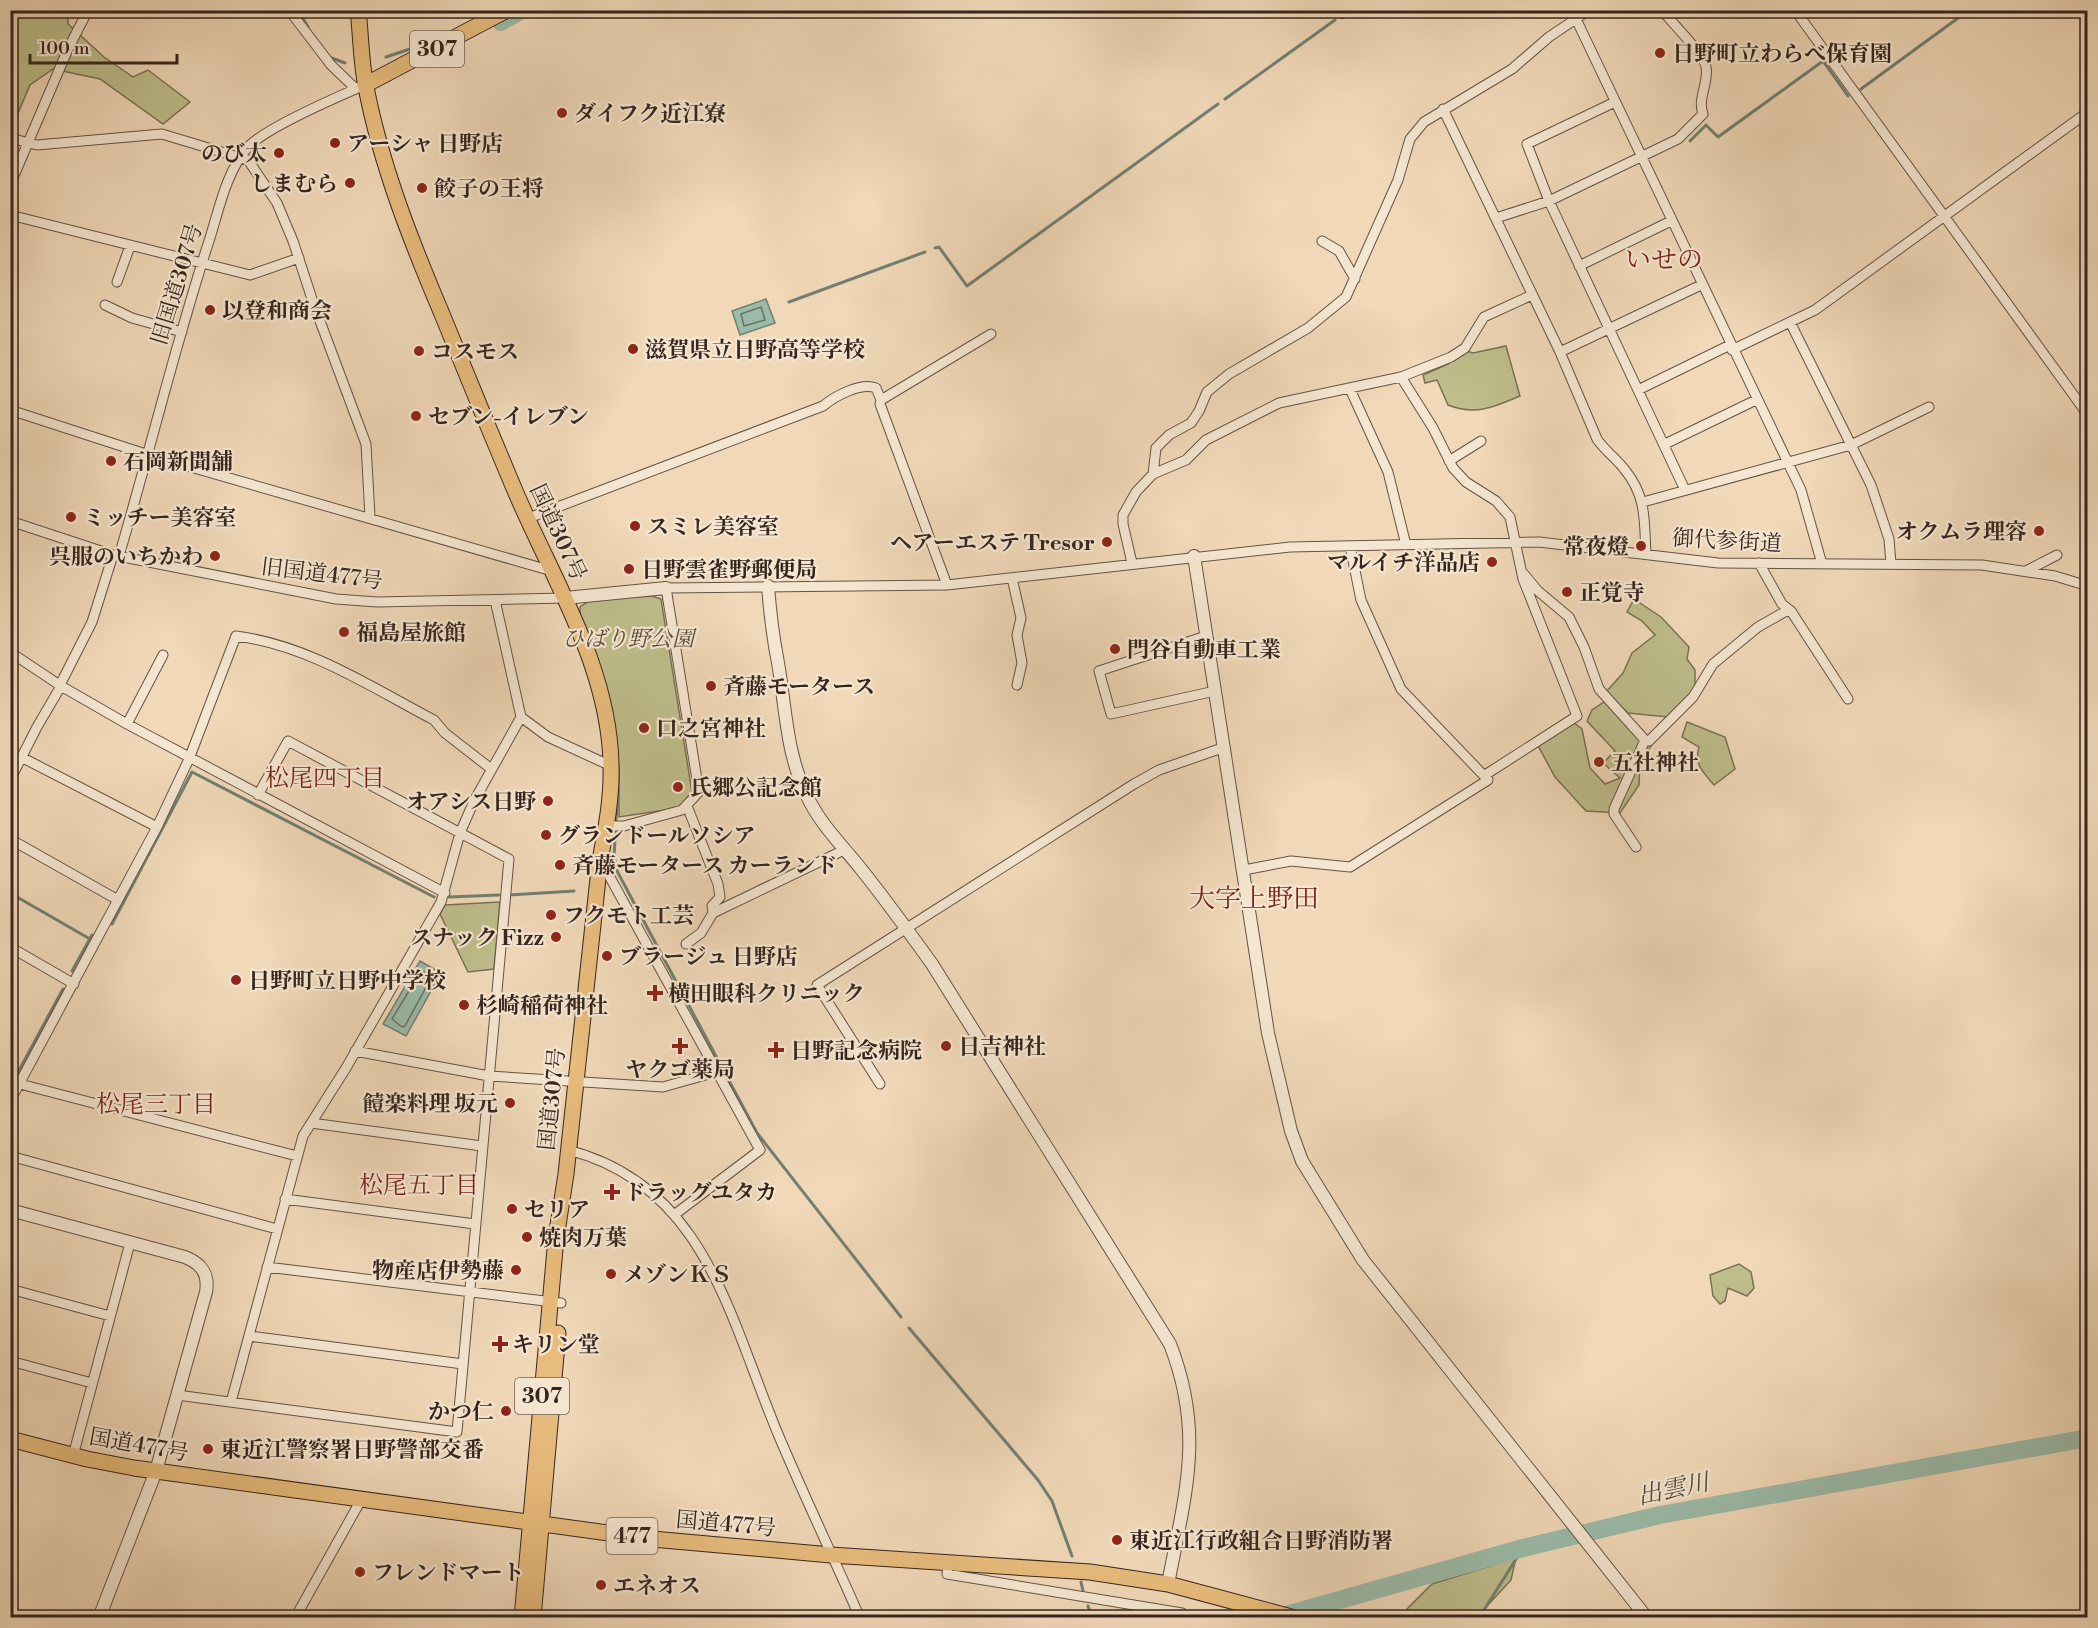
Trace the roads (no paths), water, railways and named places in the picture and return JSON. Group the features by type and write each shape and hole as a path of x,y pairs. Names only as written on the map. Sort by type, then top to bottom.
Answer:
{"highway":[{"name":"307","path":"358,10 360,87 507,10"},
{"name":"国道307号","path":"360,87 413,244 526,519 565,598 592,669 603,706 611,766 615,826 600,860 568,1150 567,1221 556,1302 536,1524 522,1617"},
{"name":"国道477号","path":"10,1439 73,1455 156,1471 652,1539 831,1555 1090,1572 1168,1584 1295,1617"},
{"name":"国道307号","path":"534,1617 536,1524"}],"street":[{"path":"10,185 68,49 88,10"},
{"path":"289,10 331,65 360,87"},
{"path":"1153,474 1156,448 1168,435 1191,423 1207,392 1229,375 1308,328 1347,297 1398,180 1410,138 1424,122 1445,107 1495,80 1589,10"},
{"path":"1496,218 1549,201 1678,139 1703,114 1699,105 1706,82 1706,64 1662,10"},
{"path":"1796,10 2088,415"},
{"path":"1576,19 1731,348 1801,490 1822,564"},
{"name":"旧国道307号","path":"10,780 88,632 149,455 201,264 227,184 240,157 268,131 360,87"},
{"path":"1615,102 1527,144 1549,201 1685,490"},
{"name":"御代参街道","path":"1445,107 1560,352 1597,439 1605,451 1624,467 1643,501 1646,554 1718,563 1982,565 2026,571 2088,586"},
{"path":"1638,390 1815,310 2088,112"},
{"path":"10,138 28,145 162,134 248,160 260,174 277,203 368,450 370,517"},
{"path":"10,215 250,275 298,258"},
{"path":"1579,266 1671,220"},
{"path":"1322,242 1339,251 1355,279"},
{"path":"117,282 130,246"},
{"path":"1560,352 1701,285"},
{"path":"1132,563 1123,515 1136,492 1153,474 1186,460 1206,440 1279,403 1401,377 1451,357 1465,348 1484,317 1532,295"},
{"path":"105,305 132,318 182,332"},
{"path":"1790,322 1871,485 1889,538 1891,564"},
{"path":"881,400 991,334"},
{"path":"1401,377 1433,428 1449,461 1466,482 1503,508 1510,517 1519,569 1577,716 1485,775"},
{"path":"526,519 823,406 832,398 869,385 876,388 881,400 879,404 947,585"},
{"path":"1350,389 1388,472 1407,545"},
{"path":"1665,444 1756,400"},
{"path":"1643,501 1851,445 1929,407"},
{"path":"10,410 149,455 552,571"},
{"path":"1449,461 1481,441"},
{"path":"10,521 116,555"},
{"path":"565,598 666,588 947,585 1290,547 1513,543 1559,544 1646,554"},
{"path":"1244,870 1291,861 1350,867 1488,780 1401,689 1361,600 1350,546"},
{"name":"旧国道477号","path":"116,555 336,599 377,602 565,598"},
{"path":"2026,571 2057,555"},
{"path":"1194,556 1272,1058 1290,1131 1302,1161 1363,1260 1647,1617"},
{"path":"1759,563 1848,699"},
{"path":"1519,569 1538,591 1569,617 1584,647 1599,689 1645,740"},
{"path":"1012,578 1021,618 1017,635 1022,663 1017,685"},
{"path":"768,586 771,633 778,663 789,747 807,797 828,831 907,929 1144,1299 1170,1344 1189,1410 1190,1449 1168,1584"},
{"path":"615,826 687,806 699,792 666,588"},
{"path":"495,600 521,717 548,737 611,766"},
{"path":"1645,740 1649,741 1694,697 1713,664 1758,627 1788,610"},
{"path":"10,1101 157,827 189,759 236,636 269,641 311,656 434,720 445,733 490,768"},
{"path":"1206,636 1099,671 1111,714 1215,691"},
{"path":"10,652 60,686 189,759 445,893"},
{"path":"127,724 163,656"},
{"path":"231,1402 285,1198 297,1156 310,1123 355,1051 445,893 460,833 490,768 521,717"},
{"path":"1636,847 1614,814 1614,809 1645,740"},
{"path":"177,1395 457,1432 509,859 288,741 258,795"},
{"path":"880,1084 817,985 1134,784 1159,770 1225,747"},
{"path":"21,757 157,827"},
{"path":"687,806 718,884 720,897 712,906 713,913"},
{"path":"10,839 118,900"},
{"path":"686,944 701,933 713,913 844,850"},
{"path":"600,860 630,909 760,1150 674,1215"},
{"path":"10,947 74,984"},
{"path":"355,1051 489,1076 663,1088 716,1072"},
{"path":"20,1084 297,1156"},
{"path":"310,1123 482,1146"},
{"path":"568,1150 592,1156 636,1179 663,1202 708,1262 720,1283 753,1375 860,1617"},
{"path":"10,1156 277,1229"},
{"path":"285,1198 475,1224"},
{"path":"10,1210 185,1257 200,1265 205,1273 206,1292 156,1471 99,1617"},
{"path":"73,1455 130,1243"},
{"path":"267,1268 469,1294 556,1302"},
{"path":"10,1289 110,1316"},
{"path":"249,1336 464,1364"},
{"path":"10,1361 92,1383"},
{"path":"295,1617 361,1500"},
{"path":"948,1562 947,1574 1182,1613 1184,1617"},
{"path":"1221,1617 1239,1613 1251,1604"}],"water":[{"path":"766,299 775,323 740,335 732,311"},
{"path":"420,961 441,973 406,1036 383,1024"}],"waterway":[{"path":"298,10 308,27"},
{"path":"501,22 522,10"},
{"path":"1342,18 1354,10"},
{"path":"1861,89 1969,10"},
{"path":"1225,99 1335,20"},
{"path":"386,57 416,47"},
{"path":"329,57 345,63"},
{"path":"1690,141 1706,125 1718,137 1823,61 1848,96"},
{"path":"935,248 939,247 967,286 1218,104"},
{"path":"789,302 925,252"},
{"path":"112,924 192,772 434,897"},
{"path":"618,789 614,856 617,871 757,1133 901,1317"},
{"path":"509,895 574,891"},
{"path":"10,893 90,939"},
{"path":"449,897 499,895"},
{"path":"72,971 92,935"},
{"path":"10,1087 63,989"},
{"path":"909,1328 1038,1480 1052,1501 1072,1556"},
{"name":"出雲川","path":"1276,1618 1523,1548 1660,1515 2088,1438"},
{"path":"1479,1618 1523,1548"},
{"path":"1081,1582 1083,1591"},
{"path":"1088,1606 1092,1618"}],"place":[{"name":"日野町立わらべ保育園","path":"1660,53"},
{"name":"ダイフク近江寮","path":"562,113"},
{"name":"アーシャ 日野店","path":"335,143"},
{"name":"のび太","path":"279,153"},
{"name":"しまむら","path":"350,183"},
{"name":"餃子の王将","path":"422,188"},
{"name":"以登和商会","path":"210,310"},
{"name":"滋賀県立日野高等学校","path":"633,349"},
{"name":"コスモス","path":"419,351"},
{"name":"セブン-イレブン","path":"416,416"},
{"name":"石岡新聞舗","path":"111,461"},
{"name":"ミッチー美容室","path":"71,517"},
{"name":"スミレ美容室","path":"635,526"},
{"name":"オクムラ理容","path":"2039,531"},
{"name":"ヘアーエステ Tresor","path":"1107,542"},
{"name":"常夜燈","path":"1641,546"},
{"name":"呉服のいちかわ","path":"215,556"},
{"name":"マルイチ洋品店","path":"1492,562"},
{"name":"日野雲雀野郵便局","path":"629,569"},
{"name":"正覚寺","path":"1567,592"},
{"name":"福島屋旅館","path":"344,632"},
{"name":"門谷自動車工業","path":"1115,649"},
{"name":"斉藤モータース","path":"711,686"},
{"name":"口之宮神社","path":"644,728"},
{"name":"五社神社","path":"1599,762"},
{"name":"氏郷公記念館","path":"678,787"},
{"name":"オアシス日野","path":"548,801"},
{"name":"グランドールソシア","path":"546,835"},
{"name":"斉藤モータース カーランド","path":"560,865"},
{"name":"フクモト工芸","path":"551,915"},
{"name":"スナック Fizz","path":"556,937"},
{"name":"ブラージュ 日野店","path":"607,956"},
{"name":"日野町立日野中学校","path":"236,980"},
{"name":"横田眼科クリニック","path":"655,993"},
{"name":"杉崎稲荷神社","path":"464,1005"},
{"name":"ヤクゴ薬局","path":"680,1046"},
{"name":"日吉神社","path":"946,1046"},
{"name":"日野記念病院","path":"776,1050"},
{"name":"饐楽料理 坂元","path":"510,1103"},
{"name":"ドラッグユタカ","path":"612,1192"},
{"name":"セリア","path":"512,1209"},
{"name":"焼肉万葉","path":"527,1237"},
{"name":"物産店伊勢藤","path":"516,1270"},
{"name":"メゾンＫＳ","path":"611,1274"},
{"name":"キリン堂","path":"500,1344"},
{"name":"かつ仁","path":"506,1411"},
{"name":"東近江警察署日野警部交番","path":"208,1449"},
{"name":"東近江行政組合日野消防署","path":"1117,1540"},
{"name":"フレンドマート","path":"360,1572"},
{"name":"エネオス","path":"601,1585"}],"district":[{"name":"いせの","path":"1664,259"},
{"name":"松尾四丁目","path":"325,778"},
{"name":"大字上野田","path":"1254,898"},
{"name":"松尾三丁目","path":"156,1104"},
{"name":"松尾五丁目","path":"419,1185"}],"park label":[{"name":"ひばり野公園","path":"628,638"}]}
